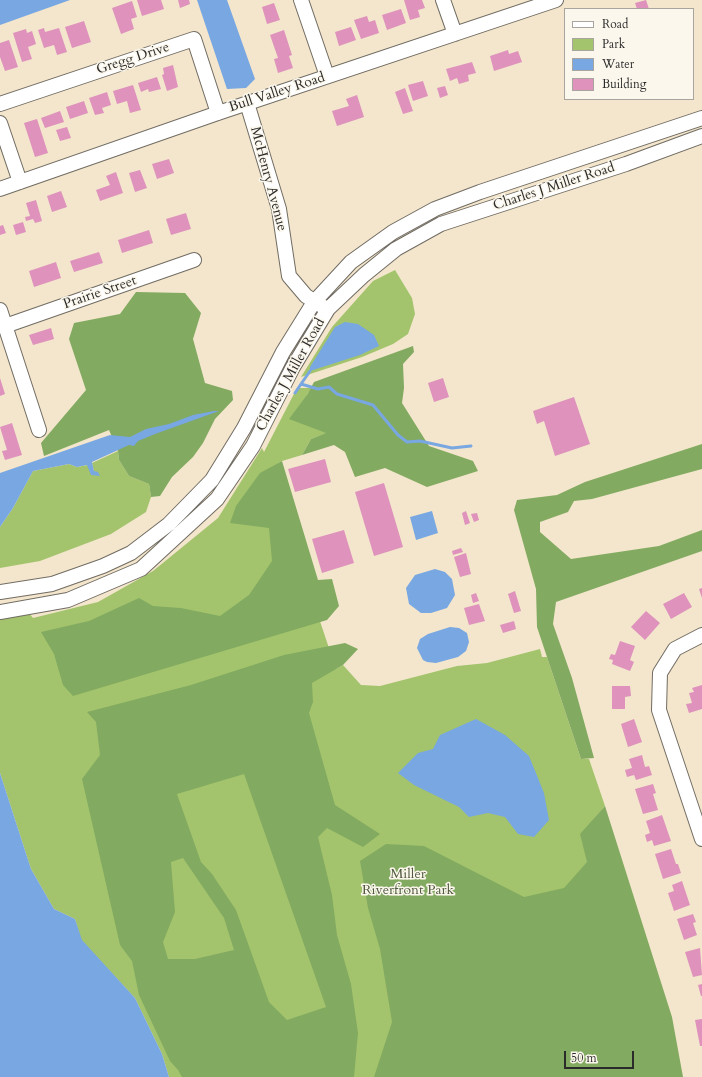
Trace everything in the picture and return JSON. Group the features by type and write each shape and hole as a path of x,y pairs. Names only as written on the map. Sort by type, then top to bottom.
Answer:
{"street":[{"path":"301,0 327,76"},
{"path":"443,0 455,34"},
{"name":"Bull Valley Road","path":"0,189 247,103 556,0"},
{"name":"Gregg Drive","path":"0,104 194,39 218,113"},
{"name":"McHenry Avenue","path":"247,103 279,209 290,276 306,296 328,309"},
{"name":"Charles J Miller Road","path":"0,592 52,584 103,566 131,552 169,524 212,480 244,428 283,352 314,302 351,262 393,232 435,209 480,192 702,118"},
{"path":"0,123 20,182"},
{"name":"Charles J Miller Road","path":"0,612 68,600 141,569 217,500 253,446 293,367 328,309 364,275 396,249 441,224 702,136"},
{"name":"Prairie Street","path":"5,326 194,260"},
{"path":"0,310 39,430"},
{"path":"702,635 675,649 660,673 659,710 697,806 702,839"}],"green space":[{"path":"395,270 412,298 415,314 408,334 393,344 362,357 301,377 332,327 373,281"},
{"path":"136,292 185,293 201,313 193,339 205,383 232,391 233,400 215,419 203,443 193,457 172,477 160,496 151,497 149,484 129,476 119,460 118,451 109,430 44,456 41,443 86,390 69,339 74,323 120,314"},
{"path":"413,346 414,352 403,364 404,388 402,403 429,446 473,461 478,471 427,487 385,468 355,477 345,452 334,445 302,455 311,439 326,433 289,419 307,395 314,382"},
{"name":"Miller Riverfront Park","path":"297,388 311,388 307,395 327,433 311,439 302,455 282,461 269,469 336,669 343,665 361,685 380,686 457,666 487,663 540,649 542,657 547,657 581,759 589,759 605,806 593,820 665,1077 169,1077 162,1054 135,998 81,940 75,919 54,909 31,869 0,773 0,617 29,613 33,618 98,602 153,571 218,518 262,448 264,452"},
{"path":"702,444 702,469 592,499 574,501 568,512 540,522 540,532 571,559 659,546 702,530 702,551 556,602 553,624 572,678 594,758 581,759 537,627 536,589 514,510 517,500 557,495 585,482"},
{"path":"118,451 119,460 129,476 149,484 151,497 146,512 111,534 40,561 0,568 0,527 13,508 33,471 69,464 77,467 88,465 94,471 92,463"},
{"path":"282,461 318,580 332,579 339,606 327,620 73,696 63,685 54,654 41,632 89,621 139,598 153,606 181,608 220,616 249,595 272,561 269,528 230,523 236,506 260,473"},
{"path":"345,643 358,649 343,665 312,683 313,702 309,713 335,805 380,834 363,847 327,828 318,837 332,895 337,935 351,984 358,1033 354,1077 182,1077 170,1061 139,995 132,961 120,945 82,779 100,755 96,722 87,712 191,685 284,655","holes":["244,774 326,1007 287,1020 269,1002 236,910 212,874 201,862 177,794","183,858 224,918 234,950 195,959 168,959 163,942 175,912 171,862"]},
{"path":"605,806 672,1017 683,1077 374,1077 392,1022 380,949 368,908 360,861 386,844 424,846 524,897 564,888 587,862 580,834"}],"water":[{"path":"0,0 70,0 0,25"},
{"path":"197,0 227,0 255,79 246,88 227,89"},
{"path":"345,322 358,324 374,335 379,346 360,355 310,371 310,367 335,327"},
{"path":"219,411 155,434 138,441 134,446 129,445 92,462 94,471 98,472 100,476 91,475 87,465 77,467 69,464 33,471 13,508 0,527 0,473 110,435 130,437 146,429 169,424 193,415"},
{"path":"432,511 438,533 416,540 410,517"},
{"path":"435,569 445,572 452,579 455,595 447,608 431,613 421,613 409,604 406,588 415,575"},
{"path":"450,627 459,628 467,633 469,642 466,651 458,657 436,663 423,660 417,648 420,639 428,634"},
{"path":"476,719 505,735 529,756 544,793 549,820 534,837 518,834 505,817 488,813 469,817 459,807 414,785 398,773 418,753 433,749 440,735"},
{"path":"0,773 31,869 54,909 75,919 82,940 135,998 162,1054 169,1077 0,1077"}],"building":[{"path":"137,0 161,0 164,9 142,16"},
{"path":"178,0 189,0 190,4 180,8"},
{"path":"404,0 422,0 425,8 418,10 420,17 410,20"},
{"path":"646,0 649,8 637,8 635,3"},
{"path":"132,1 137,17 131,19 134,29 121,34 112,8"},
{"path":"274,3 280,20 267,24 262,7"},
{"path":"401,9 406,23 387,30 382,15"},
{"path":"367,16 369,22 375,20 379,33 361,39 354,20"},
{"path":"84,21 91,42 72,48 65,27"},
{"path":"351,27 356,40 339,46 335,32"},
{"path":"44,28 45,32 59,28 67,52 57,55 54,45 44,48 38,30"},
{"path":"26,29 27,33 32,31 36,44 28,47 32,59 22,62 13,33"},
{"path":"284,30 292,55 289,56 293,68 278,73 274,59 278,58 270,35"},
{"path":"9,40 18,67 5,71 0,57 0,43"},
{"path":"508,50 509,54 518,51 522,62 494,71 490,56"},
{"path":"472,62 476,73 468,75 469,81 459,84 457,78 450,81 446,69"},
{"path":"173,65 178,87 167,91 162,75 164,74 163,68"},
{"path":"157,77 161,89 149,92 148,89 141,92 138,83"},
{"path":"423,81 428,96 413,101 408,85"},
{"path":"133,85 141,110 130,113 127,101 117,104 113,91"},
{"path":"445,86 448,95 440,98 437,88"},
{"path":"405,88 413,111 403,114 395,92"},
{"path":"107,92 111,105 102,108 104,113 95,115 89,98"},
{"path":"357,95 364,117 337,126 332,111 349,106 346,99"},
{"path":"84,101 88,113 70,119 66,107"},
{"path":"60,111 64,122 45,128 41,118"},
{"path":"37,119 48,153 35,157 24,123"},
{"path":"67,127 71,138 60,141 56,130"},
{"path":"169,159 174,173 157,179 152,164"},
{"path":"140,170 147,188 135,192 129,173"},
{"path":"116,172 123,193 100,201 96,190 110,185 106,176"},
{"path":"61,191 67,207 52,212 47,196"},
{"path":"36,200 42,221 35,223 33,219 26,221 25,217 30,216 26,203"},
{"path":"186,213 191,229 171,235 166,219"},
{"path":"23,222 26,232 16,235 13,225"},
{"path":"3,225 6,233 0,235 0,226"},
{"path":"149,230 153,243 122,253 118,240"},
{"path":"99,252 103,263 74,272 70,261"},
{"path":"56,262 61,278 34,287 29,271"},
{"path":"51,328 54,339 33,345 29,335"},
{"path":"0,378 5,394 0,396"},
{"path":"443,378 449,397 434,402 428,383"},
{"path":"574,397 590,444 555,456 544,421 537,424 533,411"},
{"path":"12,423 22,455 5,460 2,451 7,450 0,427"},
{"path":"325,459 331,482 295,492 288,469"},
{"path":"384,483 403,547 374,556 355,492"},
{"path":"466,511 470,523 465,525 462,513"},
{"path":"477,513 479,520 474,522 471,514"},
{"path":"344,530 354,563 322,573 312,539"},
{"path":"461,548 463,552 453,555 452,551"},
{"path":"466,553 471,574 460,577 454,557"},
{"path":"702,588 702,598 699,589"},
{"path":"515,591 521,611 514,613 508,594"},
{"path":"476,593 479,601 473,603 471,595"},
{"path":"684,593 692,607 671,619 663,604"},
{"path":"479,604 485,621 469,625 464,608"},
{"path":"646,611 660,623 645,640 631,627"},
{"path":"514,621 516,629 503,633 500,625"},
{"path":"620,641 635,646 630,660 634,662 630,671 612,664 613,660 609,659 611,654 615,655"},
{"path":"702,685 702,709 689,713 686,704 692,703 689,693 694,692 692,688"},
{"path":"612,686 630,686 631,696 625,697 625,709 612,709"},
{"path":"634,719 642,742 628,747 621,724"},
{"path":"642,755 645,767 649,766 652,775 636,780 634,775 627,777 625,770 632,768 629,759"},
{"path":"653,784 656,793 653,794 658,810 643,814 635,789"},
{"path":"662,815 671,841 654,846 652,840 647,842 645,835 650,833 646,821"},
{"path":"671,849 681,873 663,879 655,854"},
{"path":"682,881 690,905 674,911 668,893 674,891 672,885"},
{"path":"693,914 696,922 693,923 697,935 684,940 677,919"},
{"path":"700,948 702,975 693,977 685,952"},
{"path":"702,984 702,996 701,996 698,985"},
{"path":"702,1019 702,1046 700,1046 695,1020"}],"waterway":[{"path":"301,384 310,371"},
{"path":"295,393 301,384 318,389 329,387 337,394 373,405 398,435 407,442 420,441 452,448 471,446"}]}
